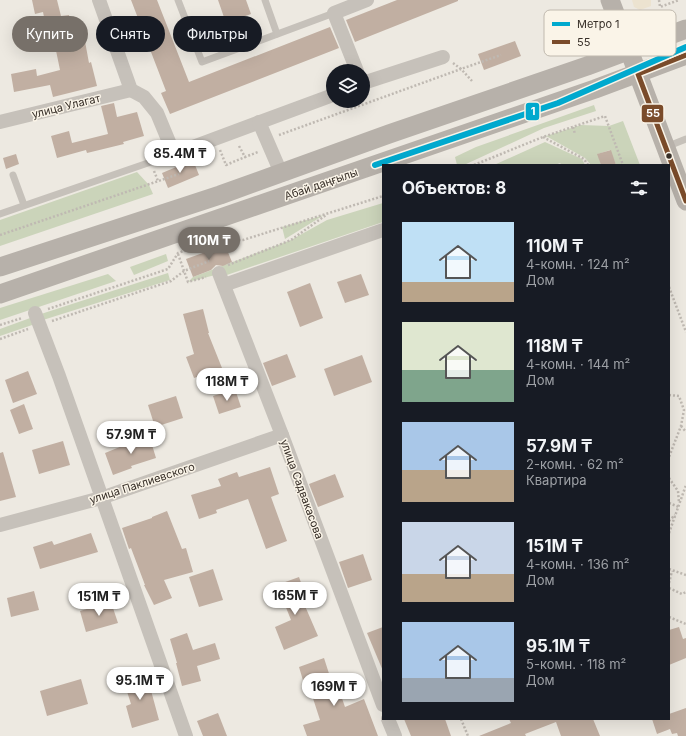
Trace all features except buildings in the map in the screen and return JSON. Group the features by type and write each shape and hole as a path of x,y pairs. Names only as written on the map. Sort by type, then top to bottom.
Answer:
{"main road":[{"path":"610,0 614,10"},
{"path":"676,33 686,29"},
{"path":"0,267 220,195 612,56"},
{"path":"631,56 686,201"},
{"name":"Абай даңғылы","path":"0,294 436,145 686,56"}],"street":[{"path":"99,0 131,90 144,97 157,113 174,154 326,97"},
{"path":"354,64 334,13 367,0"},
{"path":"370,81 443,57"},
{"name":"улица Улагат","path":"0,122 131,90"},
{"path":"259,122 281,173"},
{"path":"222,279 382,230"},
{"name":"улица Садвакасова","path":"222,279 382,702"},
{"path":"38,319 186,736"},
{"name":"улица Паклиевского","path":"0,525 101,498 282,435"},
{"path":"388,720 394,736"}],"lane":[{"path":"178,0 202,62 334,13"},
{"path":"265,0 277,34"},
{"path":"666,147 686,139"},
{"path":"0,214 174,154"},
{"path":"13,175 24,205"}],"path":[{"path":"659,0 660,7 679,0"},
{"path":"267,139 461,68 501,55"},
{"path":"443,57 461,68 472,81"},
{"path":"476,164 543,137 605,116 623,164"},
{"path":"573,127 575,134"},
{"path":"543,137 584,159 587,164"},
{"path":"195,147 220,150 226,164 245,157"},
{"path":"0,235 179,174"},
{"path":"0,339 38,319 168,269 178,253 216,240 243,240 382,196"},
{"path":"178,253 188,282 222,279 218,269 292,240 328,214"},
{"path":"0,325 38,319 171,281 184,271 209,261"},
{"path":"670,289 686,332"},
{"path":"670,395 679,396 684,410 681,426 670,454"},
{"path":"681,426 686,432"},
{"path":"670,479 678,491 679,507 670,521"},
{"path":"670,530 686,485"},
{"path":"670,503 679,507"},
{"path":"671,570 686,575"},
{"path":"670,588 682,594 686,592"},
{"path":"670,617 686,624"},
{"path":"461,720 468,736"}],"green space":[{"path":"594,105 596,111 544,128 466,164 457,164 455,157 476,147"},
{"path":"623,121 640,164 616,164 610,150 598,154 601,164 590,164 585,158 546,136 581,125 609,126"},
{"path":"545,142 582,159 584,164 560,163 496,164"},
{"path":"137,172 149,185 153,194 0,246 0,220"},
{"path":"382,203 382,222 221,277 219,274 188,282 193,277 291,240 327,220"},
{"path":"324,215 285,239 282,227"},
{"path":"166,254 168,261 134,275 130,267"},
{"path":"168,273 170,280 43,320 41,314"},
{"path":"108,274 116,281 0,320 0,308"},
{"path":"33,317 35,324 0,336 0,329"}],"shaded area":[{"path":"632,0 651,0 651,6 640,10 634,7"}],"metro line":[{"name":"1","path":"676,51 686,47"},
{"name":"1","path":"375,165 558,103 665,56"}],"transit line":[{"name":"55","path":"686,55 638,74 686,201"}]}
